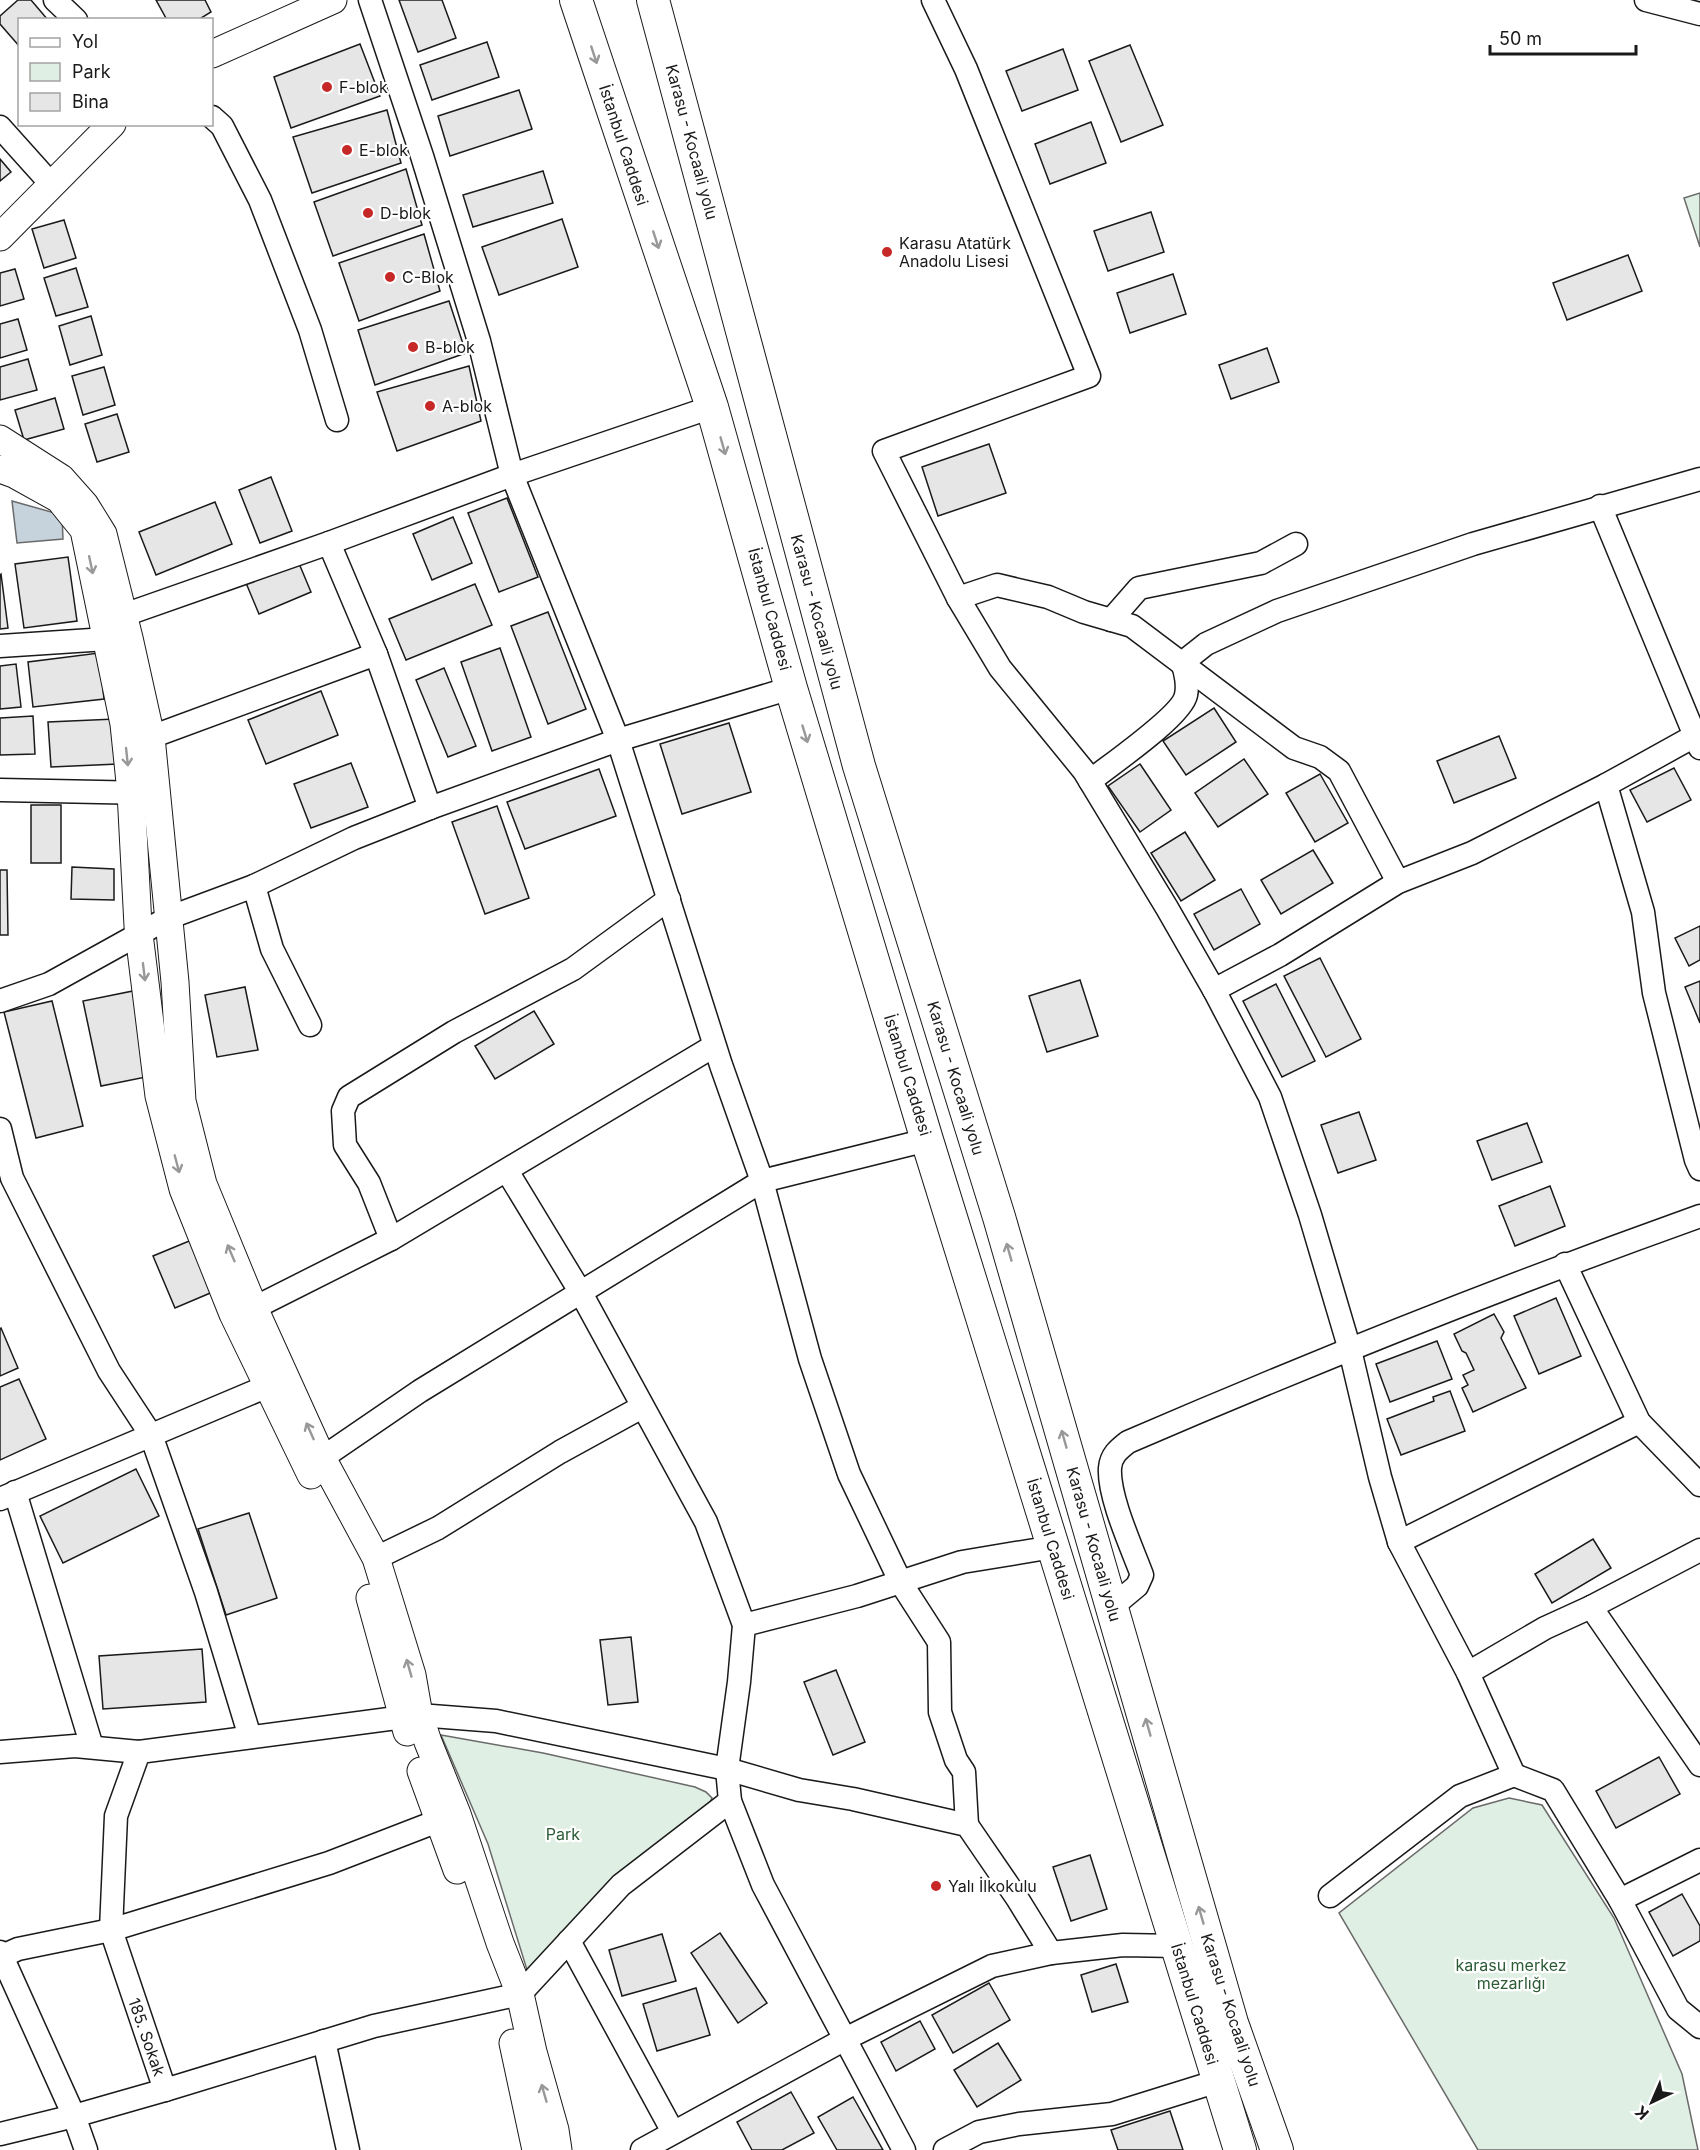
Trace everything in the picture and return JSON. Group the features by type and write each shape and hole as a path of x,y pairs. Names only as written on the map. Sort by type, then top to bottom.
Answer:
{"highway":[{"name":"İstanbul Caddesi","path":"576,0 712,407 791,688 927,1140 1240,2150"},
{"name":"Karasu - Kocaali yolu","path":"653,0 859,766 999,1216 1232,2023 1277,2150"}],"main road":[{"path":"213,39 299,0"},
{"path":"213,54 333,0"},
{"path":"0,237 89,126"},
{"path":"0,217 110,126"},
{"path":"0,439 61,478 85,505 103,534 120,631 124,724 143,793 168,918 175,982 182,1101 203,1184 254,1308 302,1460 360,1562 411,1716 428,1742 448,1817 500,1943 512,1995 536,2150"},
{"path":"0,469 14,474 59,499 84,530 120,631 151,737 143,793 139,933 159,1096 183,1189 233,1314 322,1458 376,1558 412,1675 411,1716"},
{"path":"512,1995 532,2052 555,2130 558,2150"}],"street":[{"path":"55,0 74,18"},
{"path":"370,0 479,341 512,475 618,740 714,1046 762,1181 810,1359 849,1474 901,1582 939,1642 940,1712 956,1760 964,1772 967,1825 1051,1953"},
{"path":"933,0 966,69 1089,376 884,451 958,598 1000,668 1084,771 1214,990 1270,1096 1310,1215 1350,1350 1380,1477 1399,1542 1468,1673 1514,1775"},
{"path":"1646,0 1700,14"},
{"path":"213,118 222,126 260,200 310,330 337,420"},
{"path":"0,127 47,179"},
{"path":"0,646 120,631 329,543 512,475 712,407"},
{"path":"1182,663 1206,644 1277,611 1473,544 1700,479"},
{"path":"1214,990 1280,955 1398,882 1472,853 1698,739 1600,506"},
{"path":"329,543 376,654 430,808"},
{"path":"1111,620 1139,588 1262,563 1296,544"},
{"path":"958,598 997,585 1048,597 1084,612 1132,626 1294,748 1320,757 1339,771 1398,882"},
{"path":"151,737 376,654"},
{"path":"1090,781 1177,712 1186,696 1185,670 1182,663"},
{"path":"0,1001 49,984 168,918 254,886 354,838 618,740 791,688"},
{"path":"1606,785 1643,912 1654,993 1700,1169"},
{"path":"0,790 143,793"},
{"path":"254,886 272,950 310,1025"},
{"path":"391,1239 369,1183 345,1145 343,1111 349,1097 454,1032 573,969 669,899"},
{"path":"254,1308 391,1239 714,1046"},
{"path":"0,1129 12,1178 109,1371 151,1435 206,1592 250,1737"},
{"path":"322,1458 420,1391 762,1181 927,1140"},
{"path":"507,1171 582,1293 706,1521 744,1625 727,1769 730,1801 763,1885 904,2150"},
{"path":"1113,1606 1137,1586 1142,1575 1114,1497 1110,1468 1115,1452 1128,1442 1565,1264 1700,1216"},
{"path":"1565,1264 1639,1422 1700,1485"},
{"path":"92,1747 8,1495 277,1383"},
{"path":"376,1558 438,1528 560,1452 642,1407"},
{"path":"1399,1542 1639,1422"},
{"path":"744,1625 857,1596 962,1562 1053,1547"},
{"path":"1468,1673 1545,1628 1592,1607 1700,1550"},
{"path":"1592,1607 1700,1765"},
{"path":"0,1752 75,1746 139,1752 411,1716 496,1721 727,1769 799,1790 853,1799 967,1825"},
{"path":"111,1930 116,1816 139,1752"},
{"path":"1330,1896 1460,1796 1514,1775 1553,1790 1620,1900 1678,2009 1700,2027"},
{"path":"165,2090 374,2026 512,1995 569,1941 621,1886 730,1801"},
{"path":"86,2150 74,2116 0,1956 18,1949 111,1930 329,1863 448,1817"},
{"path":"1620,1900 1700,1860"},
{"name":"185. Sokak","path":"0,2134 165,2090 111,1930"},
{"path":"569,1941 673,2132"},
{"path":"642,2150 845,2038 992,1966 1051,1953 1123,1945 1177,1946"},
{"path":"324,2041 348,2150"},
{"path":"945,2150 979,2132 1019,2124 1113,2114 1218,2081"}],"green space":[{"path":"1700,193 1700,247 1684,198"},
{"name":"Park","path":"441,1735 543,1753 695,1787 712,1798 707,1810 528,1973 488,1844"},
{"name":"karasu merkez mezarlığı","path":"1509,1798 1542,1805 1614,1918 1682,2074 1698,2150 1478,2150 1339,1913 1473,1808"}],"shaded area":[{"path":"12,501 62,515 63,539 17,543"}],"building":[{"path":"18,0 31,0 46,18 18,18 18,45 0,24 0,16"},
{"path":"156,0 205,0 211,12 201,18 166,18"},
{"path":"399,0 442,0 456,38 418,52"},
{"path":"487,42 499,77 432,100 420,65"},
{"name":"F-blok","path":"360,44 380,96 291,128 274,77"},
{"path":"1130,45 1163,125 1121,142 1089,61"},
{"path":"1063,49 1078,90 1022,111 1006,71"},
{"path":"519,90 532,129 450,156 438,116"},
{"name":"E-blok","path":"387,110 401,163 312,193 293,137"},
{"path":"1091,122 1106,163 1050,184 1035,144"},
{"path":"0,159 11,172 0,181"},
{"name":"D-blok","path":"406,169 422,225 333,256 314,202"},
{"path":"543,171 553,203 473,227 463,195"},
{"path":"1151,212 1164,252 1108,271 1094,231"},
{"path":"562,219 578,267 499,295 482,247"},
{"path":"64,220 76,258 44,268 32,229"},
{"name":"C-Blok","path":"424,234 440,291 359,321 339,263"},
{"path":"1628,255 1642,291 1567,320 1553,283"},
{"path":"76,268 88,307 56,316 44,278"},
{"path":"15,269 24,299 0,306 0,273"},
{"path":"1173,274 1186,314 1130,333 1117,293"},
{"name":"B-blok","path":"449,301 466,353 375,385 358,330"},
{"path":"91,316 102,355 70,365 59,326"},
{"path":"18,319 27,350 0,358 0,324"},
{"path":"1267,348 1279,382 1231,399 1219,365"},
{"path":"28,359 37,390 0,400 0,367"},
{"name":"A-blok","path":"469,366 481,421 397,451 377,392"},
{"path":"104,367 115,405 83,415 72,376"},
{"path":"55,398 64,429 24,440 15,410"},
{"path":"117,414 129,452 97,462 85,424"},
{"path":"989,444 1006,493 938,516 922,467"},
{"path":"271,477 292,531 260,543 239,490"},
{"path":"507,498 538,577 499,592 468,513"},
{"path":"215,502 232,544 156,575 139,532"},
{"path":"453,517 472,563 432,580 413,534"},
{"path":"68,557 77,621 24,628 15,564"},
{"path":"298,561 311,592 259,614 246,583"},
{"path":"0,575 8,628 0,629"},
{"path":"475,584 492,625 406,660 389,619"},
{"path":"548,612 586,709 548,724 511,626"},
{"path":"500,648 531,737 492,751 461,662"},
{"path":"99,653 104,699 33,707 28,662"},
{"path":"16,664 21,707 0,709 0,666"},
{"path":"444,668 476,746 448,757 416,680"},
{"path":"321,691 338,735 266,764 248,720"},
{"path":"1214,708 1236,742 1186,775 1163,741"},
{"path":"33,716 35,754 0,755 0,718"},
{"path":"115,719 118,764 51,767 48,722"},
{"path":"729,723 751,792 682,814 660,744"},
{"path":"1499,736 1516,778 1454,803 1437,761"},
{"path":"1244,759 1268,794 1218,827 1195,793"},
{"path":"351,763 368,807 311,828 294,784"},
{"path":"1140,764 1171,810 1140,832 1108,786"},
{"path":"1674,768 1691,800 1647,822 1630,790"},
{"path":"599,769 616,816 525,849 507,802"},
{"path":"1320,774 1348,823 1315,842 1286,793"},
{"path":"31,805 61,805 61,863 31,863"},
{"path":"497,806 529,898 485,914 452,822"},
{"path":"1185,832 1215,880 1181,901 1151,853"},
{"path":"1313,850 1333,883 1281,914 1261,880"},
{"path":"72,867 114,869 114,900 71,899"},
{"path":"0,870 7,870 8,935 0,935"},
{"path":"1241,889 1260,924 1214,950 1194,914"},
{"path":"1700,926 1700,960 1689,966 1675,938"},
{"path":"1320,958 1361,1039 1326,1057 1284,976"},
{"path":"1080,980 1098,1036 1047,1052 1029,996"},
{"path":"1700,981 1700,1023 1685,987"},
{"path":"1276,984 1315,1061 1282,1077 1243,1001"},
{"path":"245,987 258,1050 217,1057 205,995"},
{"path":"133,991 151,1076 101,1086 83,1001"},
{"path":"52,1001 83,1126 36,1138 4,1012"},
{"path":"534,1011 554,1044 495,1079 475,1046"},
{"path":"1359,1112 1376,1160 1338,1173 1321,1125"},
{"path":"1527,1123 1542,1162 1492,1180 1477,1141"},
{"path":"1550,1186 1565,1226 1515,1246 1499,1206"},
{"path":"194,1239 215,1291 175,1308 153,1256"},
{"path":"1556,1298 1581,1356 1539,1374 1514,1316"},
{"path":"1494,1314 1504,1332 1501,1338 1526,1388 1473,1412 1462,1388 1468,1385 1463,1375 1474,1370 1454,1334"},
{"path":"0,1329 18,1368 0,1376"},
{"path":"1437,1341 1452,1379 1390,1402 1376,1364"},
{"path":"19,1379 46,1439 0,1460 0,1387"},
{"path":"1450,1391 1465,1431 1401,1455 1387,1419 1434,1401 1433,1397"},
{"path":"136,1469 159,1516 63,1563 40,1516"},
{"path":"249,1513 277,1598 226,1615 198,1529"},
{"path":"1593,1539 1611,1568 1552,1603 1535,1574"},
{"path":"631,1637 638,1702 608,1705 600,1640"},
{"path":"202,1649 206,1702 103,1709 99,1656"},
{"path":"836,1670 865,1742 833,1755 804,1682"},
{"path":"1659,1757 1680,1794 1616,1828 1596,1791"},
{"path":"1090,1855 1107,1909 1071,1921 1053,1867"},
{"path":"1682,1894 1700,1926 1700,1941 1673,1956 1649,1912"},
{"path":"720,1933 767,2003 738,2023 691,1953"},
{"path":"662,1934 676,1981 622,1996 609,1950"},
{"path":"1116,1964 1128,2002 1092,2012 1081,1975"},
{"path":"989,1983 1010,2020 953,2053 932,2015"},
{"path":"696,1988 710,2035 657,2051 643,2004"},
{"path":"920,2021 935,2049 896,2071 881,2042"},
{"path":"998,2043 1021,2080 977,2107 954,2070"},
{"path":"791,2092 814,2133 782,2150 752,2150 737,2122"},
{"path":"853,2097 883,2150 837,2150 818,2117"},
{"path":"1170,2111 1183,2150 1118,2150 1111,2130"}],"place":[{"name":"F-blok","path":"327,87"},
{"name":"E-blok","path":"347,150"},
{"name":"D-blok","path":"368,213"},
{"name":"Karasu Atatürk Anadolu Lisesi","path":"887,252"},
{"name":"C-Blok","path":"390,277"},
{"name":"B-blok","path":"413,347"},
{"name":"A-blok","path":"430,406"},
{"name":"Yalı İlkokulu","path":"936,1886"}]}
